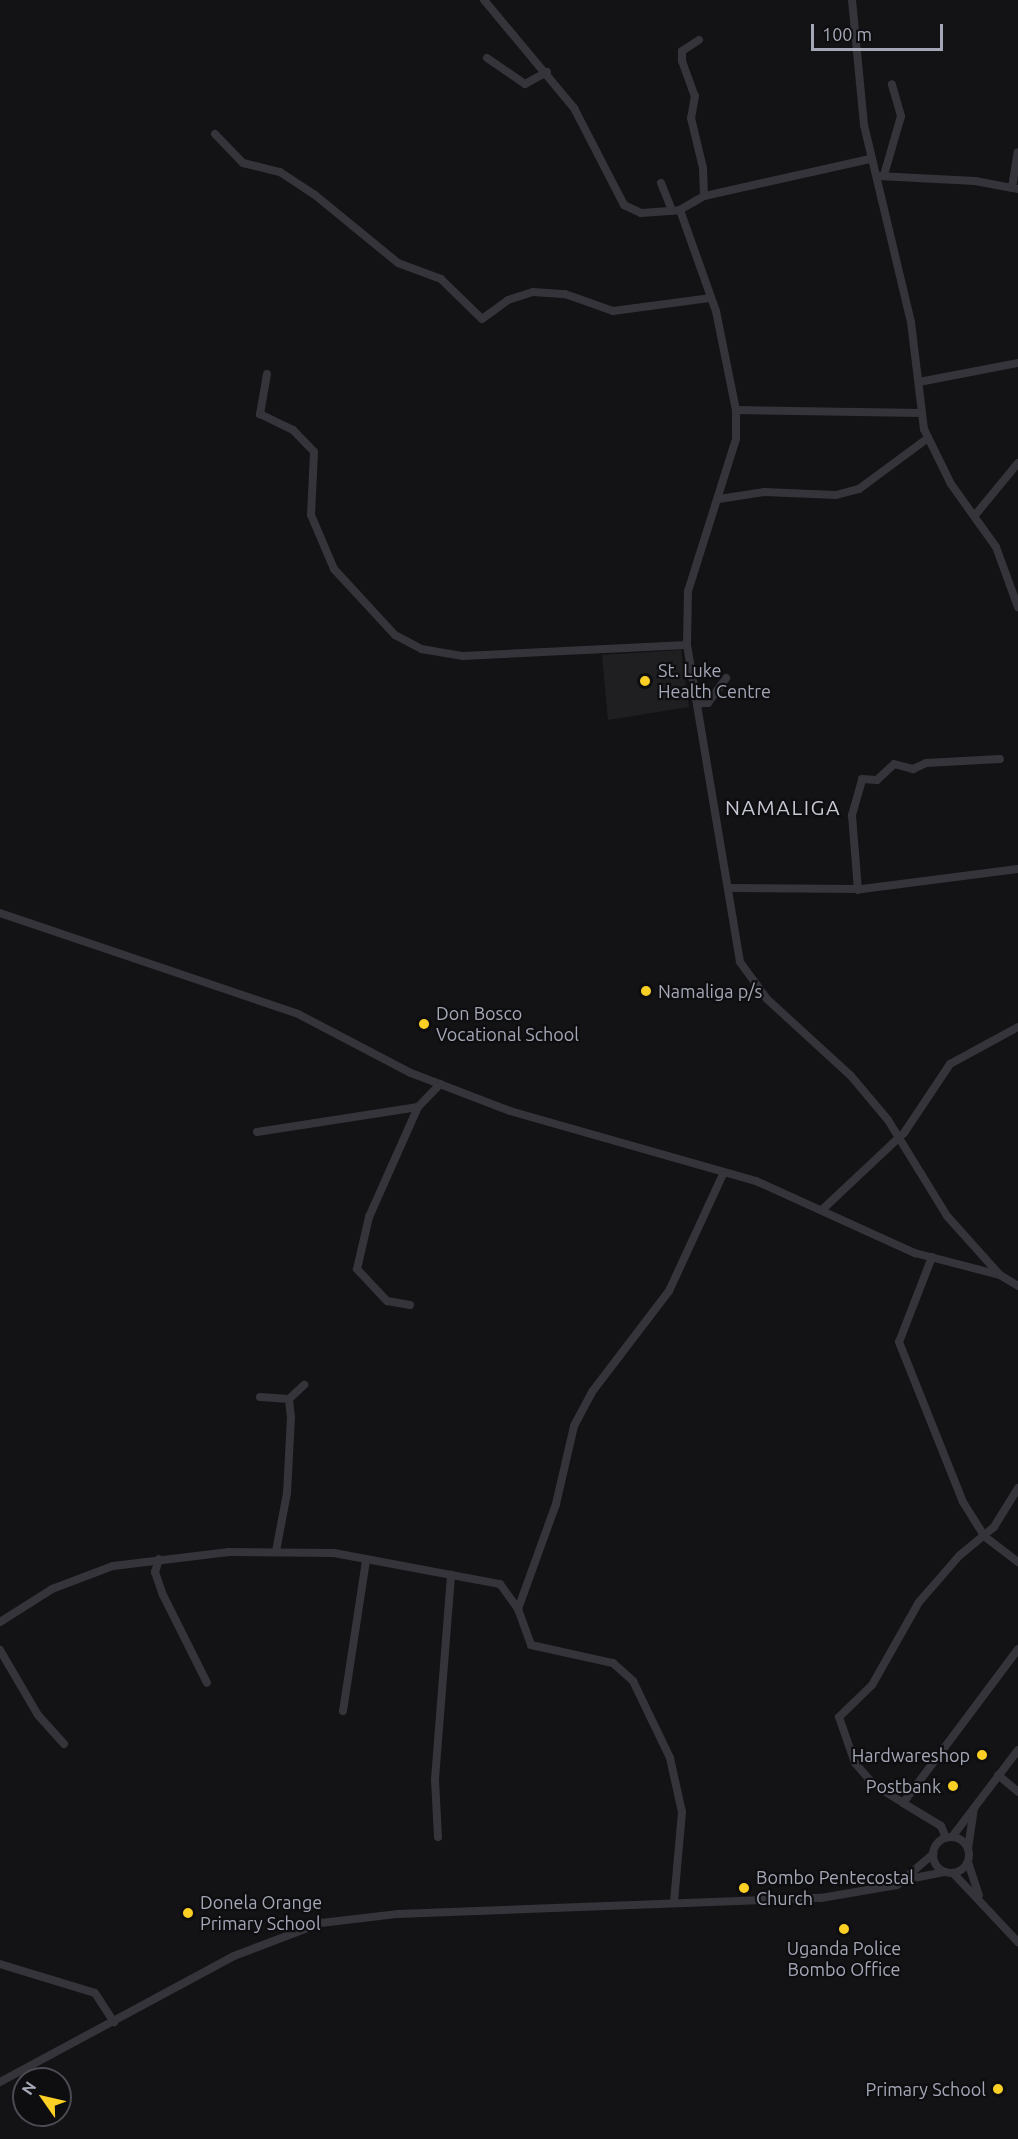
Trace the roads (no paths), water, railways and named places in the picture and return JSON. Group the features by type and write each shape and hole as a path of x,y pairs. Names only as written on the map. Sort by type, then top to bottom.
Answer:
{"street":[{"path":"484,0 510,36 547,72 574,108 624,205 641,213 676,210 704,196 870,159"},
{"path":"852,0 855,62 870,159 881,176 919,382 927,438 951,484 975,514 1000,555 1018,604"},
{"path":"699,40 682,51 682,61 695,96 691,118 703,168 704,196"},
{"path":"487,58 525,84 547,72"},
{"path":"881,176 901,116 892,84"},
{"path":"215,134 243,163 280,172 362,230 399,263 441,279 482,320 508,300 533,292 628,312 711,298"},
{"path":"881,176 1015,189 1018,153"},
{"path":"661,183 676,210 711,298 736,410 736,439 719,499 688,591 687,645 728,888 735,948 747,975 845,1069 899,1137 947,1216 1000,1275"},
{"path":"919,382 1018,363"},
{"path":"267,374 260,414 293,430 314,452 311,515 330,561 346,587 395,635 421,648 463,656 687,645"},
{"path":"736,410 922,413"},
{"path":"719,499 764,492 836,495 859,489 927,438"},
{"path":"975,514 1018,463"},
{"path":"698,703 708,703 726,678"},
{"path":"858,890 852,815 862,779 877,780 894,764 913,769 926,763 1000,759"},
{"path":"728,888 858,890 1018,869"},
{"path":"0,913 289,1010 440,1084 723,1174 756,1180 932,1257 1000,1275 1018,1286"},
{"path":"824,1208 899,1137 951,1064 1018,1027"},
{"path":"410,1305 387,1301 357,1269 369,1217 418,1107 440,1084"},
{"path":"257,1132 418,1107"},
{"path":"518,1609 556,1504 573,1426 592,1392 669,1291 723,1174"},
{"path":"932,1257 899,1342 954,1484 984,1536 1018,1562"},
{"path":"276,1551 287,1493 289,1399 304,1385"},
{"path":"260,1397 289,1399"},
{"path":"968,1849 949,1838 941,1826 873,1784 855,1763 839,1717 872,1685 919,1602 984,1536 1018,1488"},
{"path":"0,1622 75,1579 159,1559 276,1551 333,1553 366,1561 500,1584 518,1609 531,1645 613,1663 633,1681 675,1778 682,1812 674,1901"},
{"path":"159,1559 155,1572 163,1595 207,1683"},
{"path":"343,1711 366,1561"},
{"path":"438,1837 435,1779 451,1575"},
{"path":"903,1803 1018,1649"},
{"path":"0,1650 38,1715 64,1744"},
{"path":"909,1879 949,1838 1018,1750"},
{"path":"998,1775 1018,1792"},
{"path":"974,1808 968,1862 979,1895"},
{"path":"933,1854 949,1873 979,1895 1018,1942"},
{"path":"0,2082 234,1956 321,1923 398,1914 674,1901 822,1898 872,1892 909,1879 949,1873 968,1862"},
{"path":"0,1964 95,1993 114,2022"}],"place":[{"name":"St. Luke Health Centre","path":"645,681"},
{"name":"Namaliga p/s","path":"646,991"},
{"name":"Don Bosco Vocational School","path":"424,1024"},
{"name":"Hardwareshop","path":"982,1755"},
{"name":"Postbank","path":"953,1786"},
{"name":"Bombo Pentecostal Church","path":"744,1888"},
{"name":"Donela Orange Primary School","path":"188,1913"},
{"name":"Uganda Police Bombo Office","path":"844,1929"},
{"name":"Primary School","path":"998,2089"}],"district":[{"name":"NAMALIGA","path":"783,807"}]}
